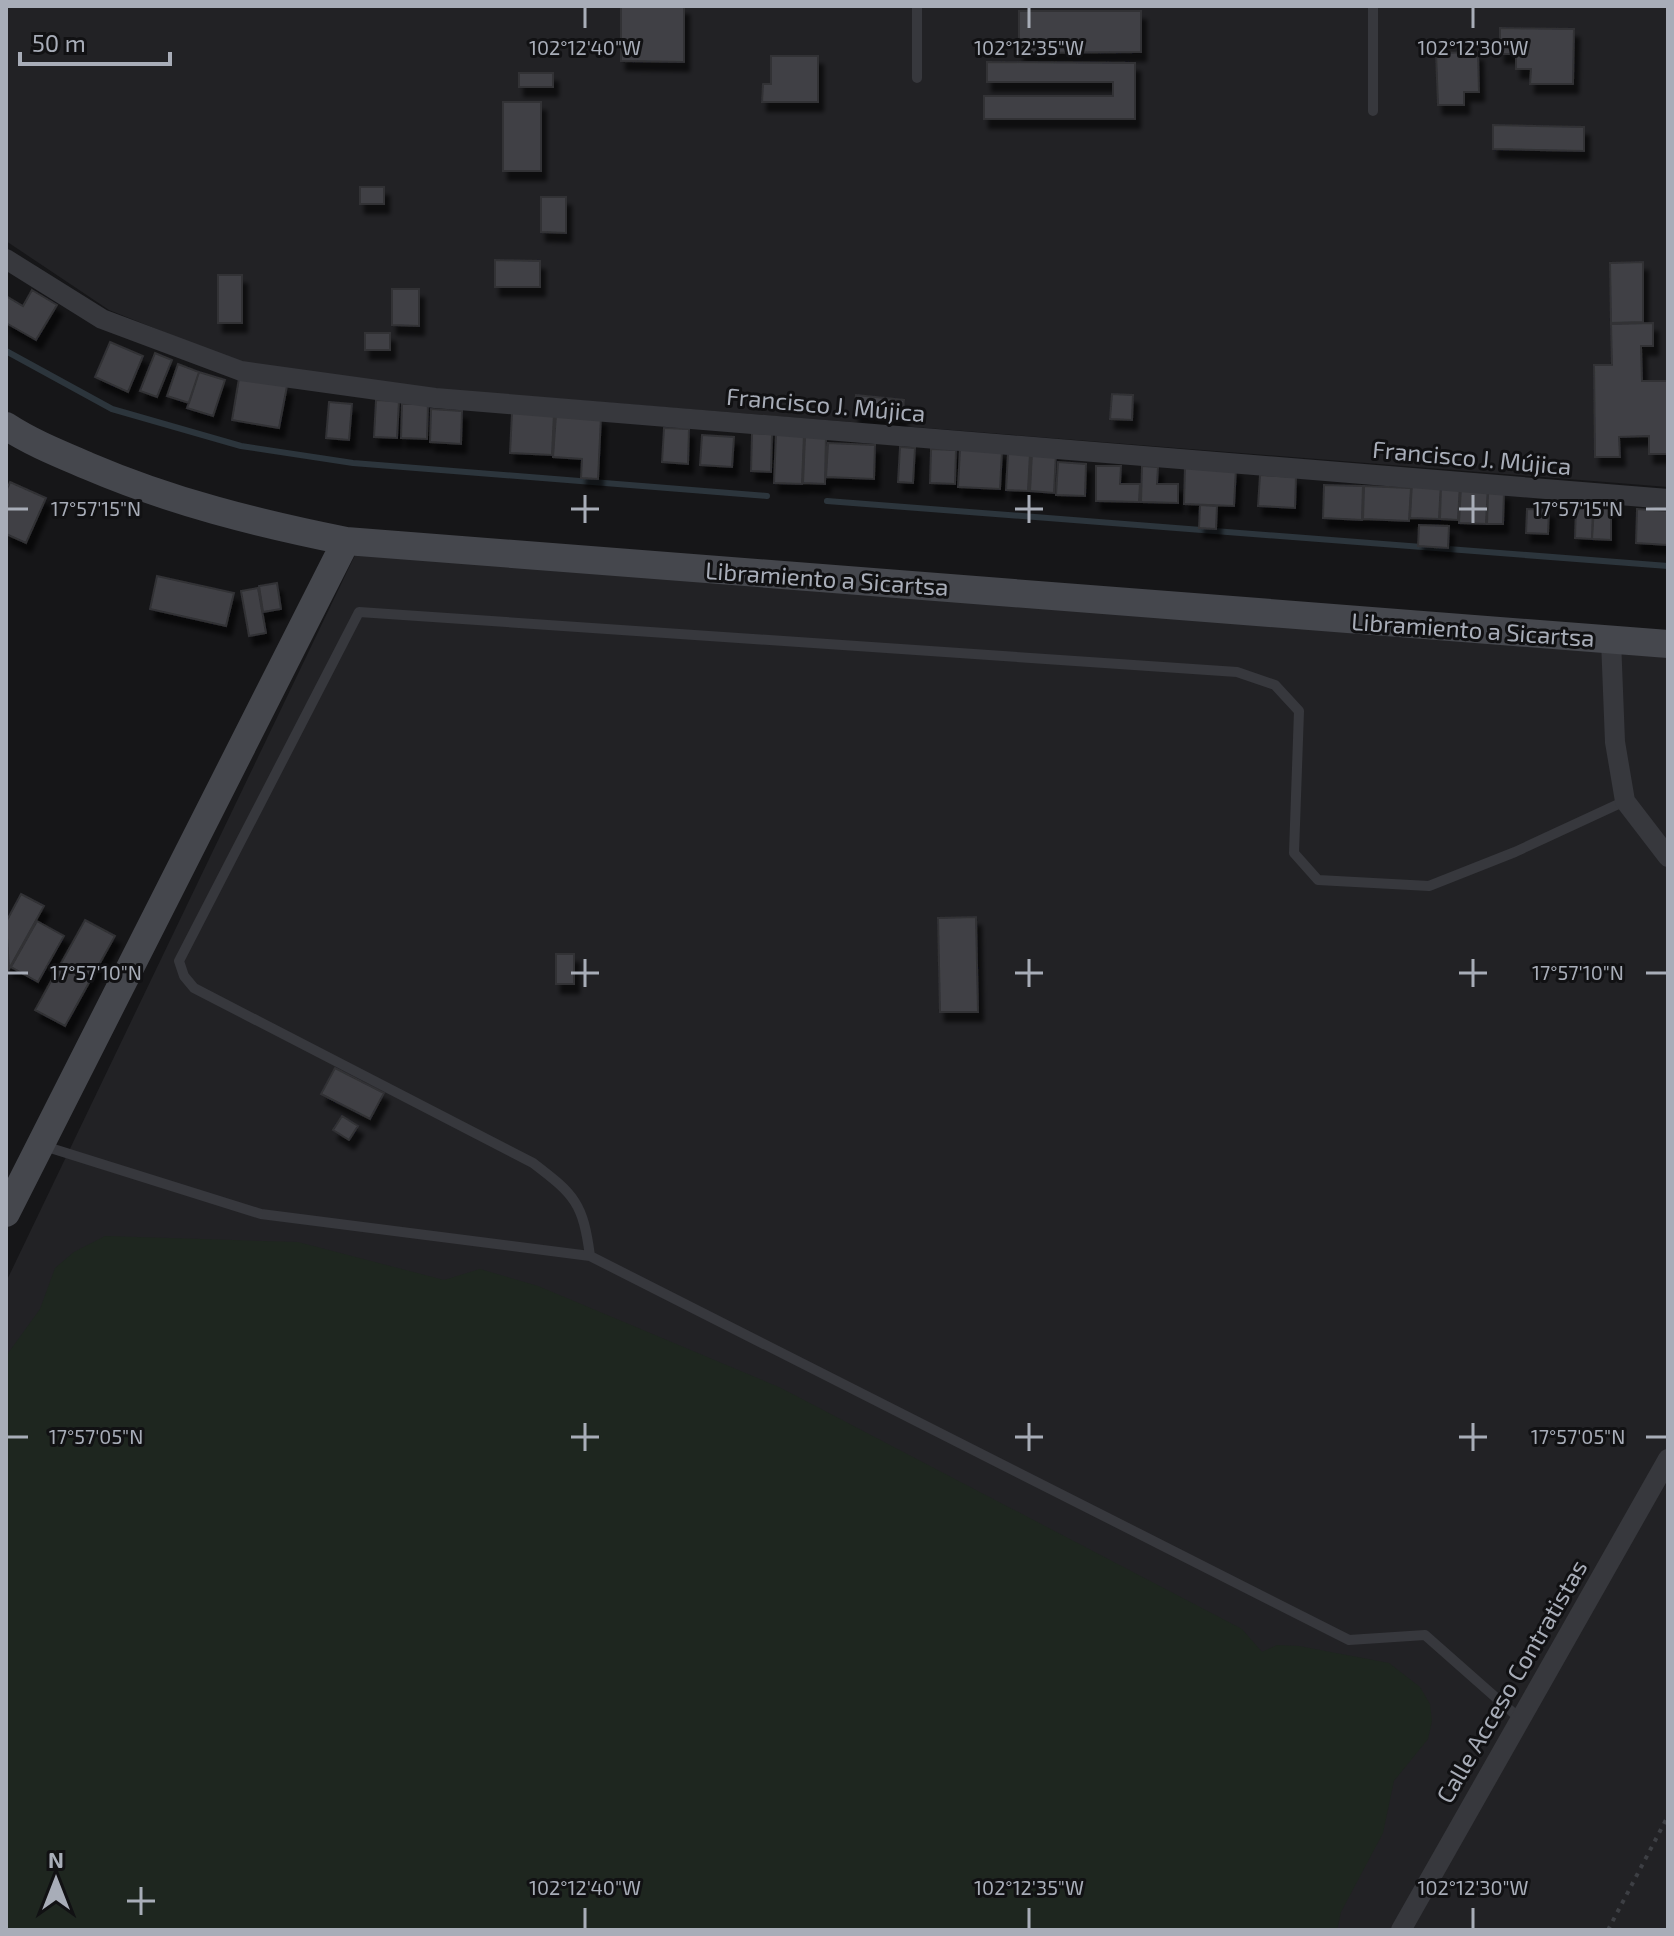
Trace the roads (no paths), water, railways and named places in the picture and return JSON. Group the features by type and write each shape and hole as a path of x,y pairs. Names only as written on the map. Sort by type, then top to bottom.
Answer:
{"main road":[{"name":"Libramiento a Sicartsa","path":"6,426 27,440 146,491 245,521 346,541 1668,644"},
{"path":"6,1213 346,541"}],"street":[{"name":"Francisco J. Mújica","path":"6,259 102,319 241,371 435,398 1668,499"},
{"path":"1611,640 1615,742 1625,801 1668,857"},
{"name":"Calle Acceso Contratistas","path":"1401,1930 1668,1459"}],"lane":[{"path":"917,6 917,78"},
{"path":"1373,6 1373,111"},
{"path":"590,1256 584,1215 564,1187 533,1163 194,988 184,976 179,961 359,612 1237,672 1275,685 1299,711 1294,853 1318,880 1429,886 1515,852 1625,801"},
{"path":"42,1145 261,1214 590,1256 1349,1640 1425,1635 1519,1718"}],"waterway":[{"path":"6,351 112,409 241,446 353,463 767,496"},
{"path":"827,501 1668,566"}]}
